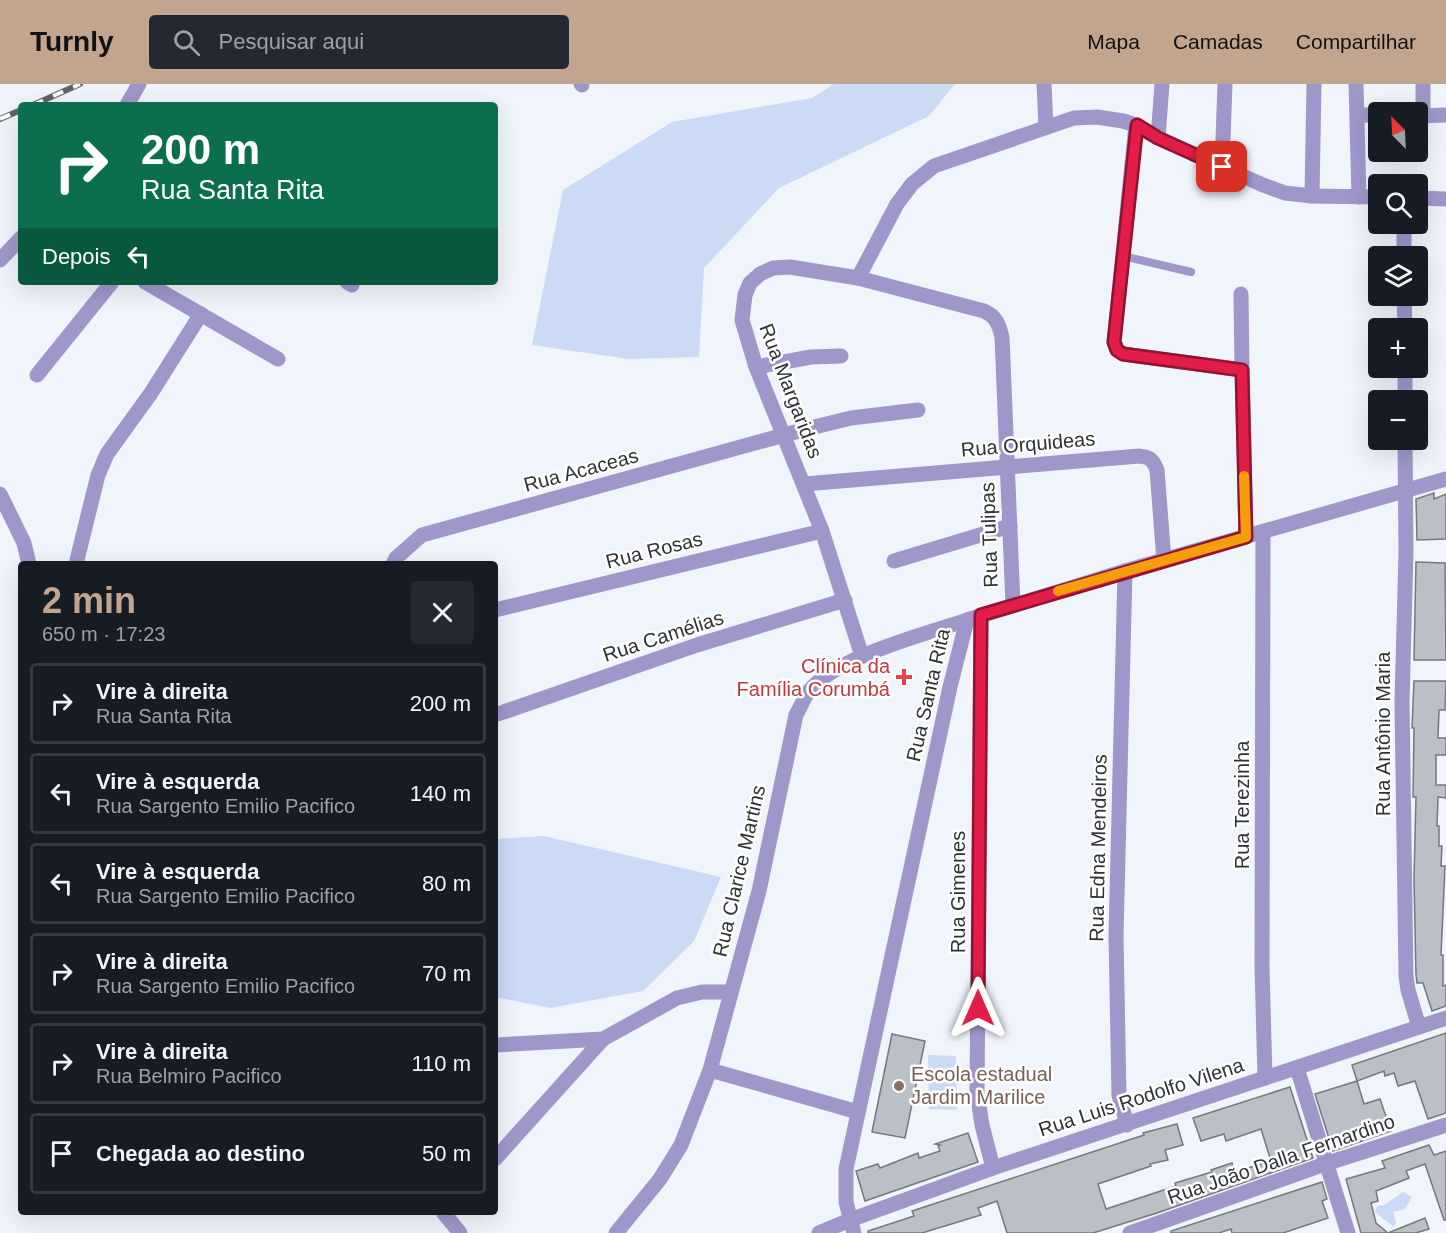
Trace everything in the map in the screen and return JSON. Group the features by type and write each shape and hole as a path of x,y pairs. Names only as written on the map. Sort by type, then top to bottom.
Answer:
{"street":[{"path":"129,102 139,84"},
{"path":"1044,84 1046,127"},
{"path":"1158,138 1162,84"},
{"path":"1222,167 1225,84"},
{"path":"1312,196 1314,84"},
{"path":"1356,84 1359,196"},
{"path":"1421,102 1423,84"},
{"path":"1358,115 1368,115"},
{"path":"1428,116 1446,115"},
{"path":"858,278 897,204 912,184 934,166 1074,118 1097,117 1137,125 1158,138 1274,189 1312,196 1368,196"},
{"path":"1137,125 1114,342 1117,350 1123,354 1242,370"},
{"path":"1428,198 1446,199"},
{"path":"0,260 18,241"},
{"path":"871,254 880,285"},
{"name":"Rua Margaridas","path":"861,656 822,531 756,367 742,320 742,310 750,283 760,274 773,268 790,267 858,278 984,311 996,320"},
{"path":"37,375 110,285"},
{"path":"150,285 278,359"},
{"path":"1241,294 1246,537"},
{"path":"77,561 98,475 107,454 151,393 201,314"},
{"name":"Rua Tulipas","path":"996,320 1002,337 1013,605"},
{"path":"756,367 812,357 840,356"},
{"path":"784,436 851,418 918,410"},
{"name":"Rua Acaceas","path":"394,561 422,534 784,436"},
{"name":"Rua Antônio Maria","path":"1405,450 1402,702 1406,976 1419,1027"},
{"name":"Rua Orquideas","path":"804,484 1148,457 1153,461 1156,470 1164,561"},
{"path":"974,617 1446,478"},
{"path":"0,494 24,543 27,561"},
{"path":"894,561 1010,526"},
{"name":"Rua Rosas","path":"498,609 822,531"},
{"name":"Rua Terezinha","path":"1263,532 1262,967 1265,1078"},
{"name":"Rua Edna Mendeiros","path":"1125,571 1116,936 1119,1095 1126,1125"},
{"name":"Rua Camélias","path":"498,714 697,645 845,600"},
{"name":"Rua Clarice Martins","path":"616,1233 660,1179 681,1145 710,1070 759,891 796,715 808,692 829,673 861,656 974,617"},
{"name":"Rua Santa Rita","path":"852,1226 846,1202 846,1169 950,687 974,617"},
{"name":"Rua Gimenes","path":"974,617 977,1092 982,1125 993,1168"},
{"path":"498,1156 603,1039 677,998 702,992 730,992"},
{"name":"Rua Luis Rodolfo Vilena","path":"819,1233 852,1226 993,1168 1446,1018"},
{"path":"498,1045 603,1039"},
{"path":"1296,1068 1348,1233"},
{"path":"710,1070 858,1112"},
{"name":"Rua João Dalla Fernardino","path":"1130,1233 1325,1164 1446,1125"},
{"path":"446,1215 460,1233"}],"lane":[{"path":"1123,256 1191,272"}],"shaded area":[{"path":"834,84 955,84 929,116 779,188 704,268 699,357 629,359 532,345 563,190 672,122 812,98"},
{"path":"544,836 721,877 694,941 643,991 550,1008 498,998 498,839"},
{"path":"928,1055 956,1056 957,1110 929,1109"},
{"path":"1403,1192 1412,1197 1405,1209 1393,1212 1396,1222 1394,1227 1375,1212 1377,1206 1384,1205"}],"building":[{"path":"1434,493 1434,499 1446,494 1446,539 1417,540 1416,499"},
{"path":"1416,562 1445,563 1446,660 1414,660"},
{"path":"1414,681 1446,681 1445,710 1439,710 1438,738 1446,738 1446,755 1436,755 1436,785 1446,785 1446,798 1438,797 1437,826 1439,826 1439,846 1442,846 1441,866 1445,866 1441,955 1443,955 1443,986 1446,985 1446,1006 1432,1011 1423,983 1417,983 1416,975 1414,879 1416,797 1413,797 1414,728 1412,728"},
{"path":"1446,1033 1446,1113 1428,1119 1415,1081 1398,1086 1394,1073 1385,1076 1384,1071 1357,1081 1352,1065"},
{"name":"Escola estadual Jardim Marilice","path":"892,1034 925,1041 905,1138 872,1132"},
{"path":"1357,1081 1364,1104 1380,1099 1391,1131 1333,1151 1315,1094"},
{"path":"1290,1087 1313,1158 1157,1213 1093,1233 1007,1233 997,1201 978,1208 981,1215 922,1233 868,1233 868,1231 914,1216 912,1211 1144,1135 1143,1133 1177,1124 1183,1145 1165,1150 1168,1160 1150,1164 1151,1166 1098,1184 1106,1209 1176,1186 1175,1183 1212,1172 1211,1170 1232,1163 1235,1172 1271,1161 1261,1129 1226,1141 1224,1134 1201,1141 1193,1118"},
{"path":"968,1133 978,1162 865,1201 856,1171 878,1164 880,1168 918,1153 919,1158 940,1151 938,1146 940,1145 935,1144"},
{"path":"1429,1145 1434,1155 1446,1151 1446,1220 1444,1220 1425,1164 1406,1171 1409,1178 1376,1191 1378,1201 1371,1203 1376,1223 1388,1233 1361,1233 1346,1179 1385,1168 1382,1161"},
{"path":"1322,1182 1327,1199 1322,1201 1328,1218 1283,1233 1232,1233 1231,1229 1219,1233 1171,1233 1171,1231"},
{"path":"1425,1218 1429,1229 1416,1233 1388,1233"}],"railway":[{"path":"40,102 80,84"},
{"path":"0,119 18,111"}],"slow traffic":[{"path":"1058,591 1246,537 1244,476"}],"place":[{"name":"Clínica da Família Corumbá","path":"904,677"},
{"name":"Escola estadual Jardim Marilice","path":"899,1086"}],"route":[{"path":"978,1008 981,615 1246,537 1242,370 1123,354 1117,350 1114,342 1137,125 1158,138 1222,167"}]}
